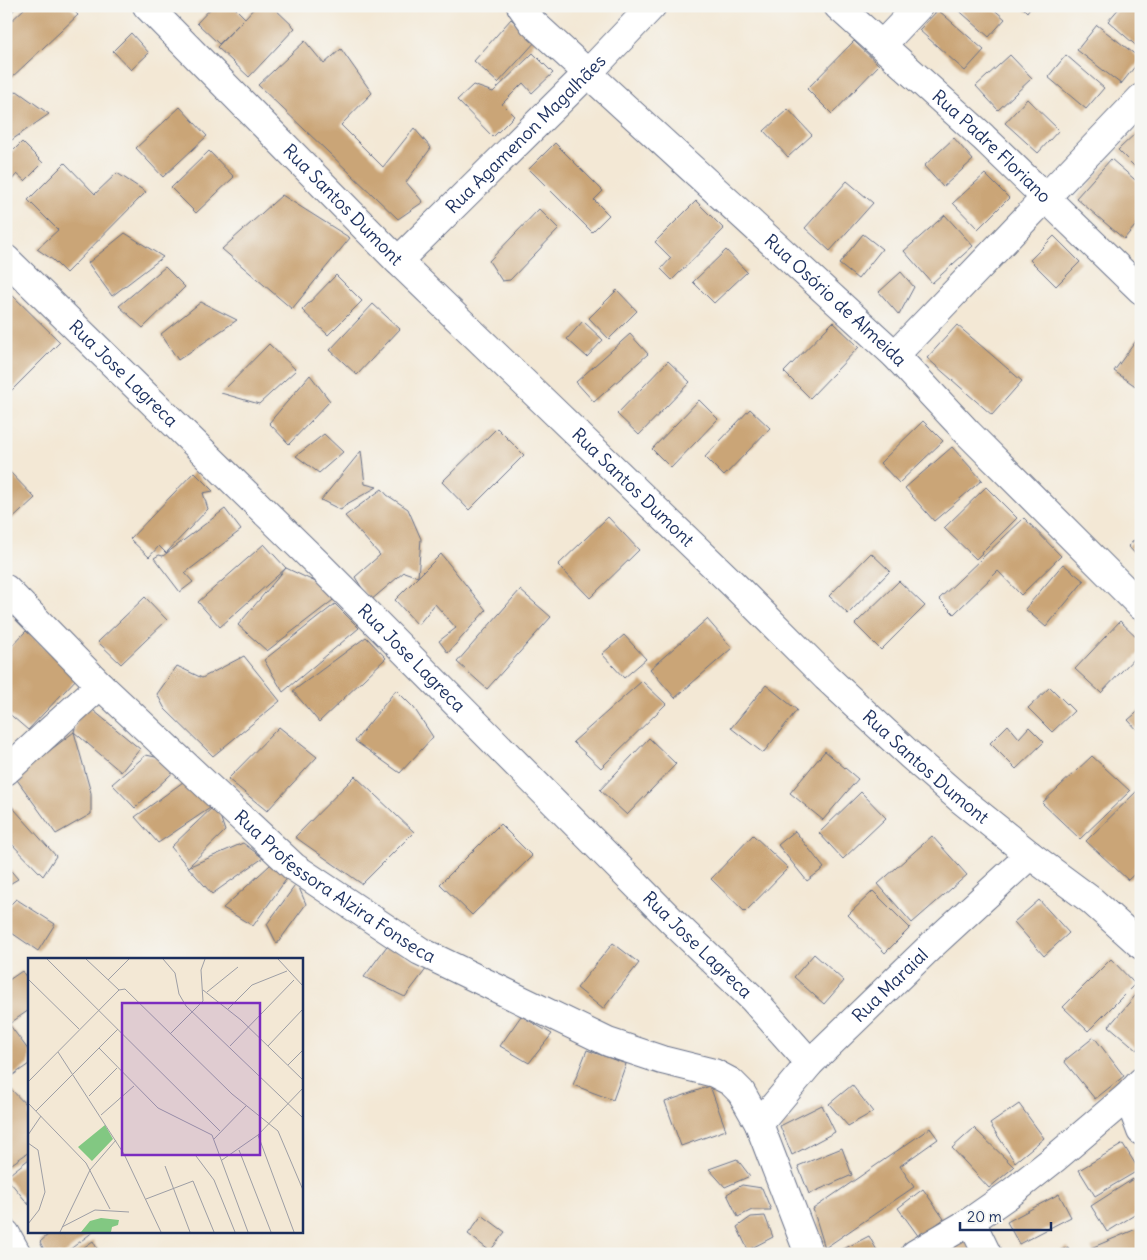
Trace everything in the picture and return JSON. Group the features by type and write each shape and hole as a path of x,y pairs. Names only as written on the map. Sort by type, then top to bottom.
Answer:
{"street":[{"name":"Rua Santos Dumont","path":"146,6 398,260 720,571 826,677 959,798 1030,855 1092,901 1141,945"},
{"name":"Rua Osório de Almeida","path":"521,6 534,23 895,355 982,446 1141,606"},
{"name":"Rua Agamenon Magalhães","path":"398,260 588,73 652,6"},
{"name":"Rua Padre Floriano","path":"838,6 983,137 1141,290"},
{"path":"882,46 919,6"},
{"path":"895,355 1141,98"},
{"name":"Rua Jose Lagreca","path":"6,259 318,564 672,921 753,998 810,1063"},
{"name":"Rua Professora Alzira Fonseca","path":"6,589 100,685 294,867 420,951 608,1042 662,1060 714,1073 731,1082 741,1092 758,1124"},
{"path":"6,771 100,685"},
{"name":"Rua Maraial","path":"758,1124 810,1063 931,946 1030,855"},
{"path":"1134,1089 1141,1131"},
{"path":"915,1254 971,1221 1011,1193 1054,1159 1134,1089"},
{"path":"758,1124 809,1254"},
{"path":"971,1221 987,1254"},
{"path":"6,1234 17,1254"}],"building":[{"path":"6,6 17,6 10,14 6,10"},
{"path":"27,6 69,6 78,15 10,79 6,75 6,26"},
{"path":"213,6 233,6 245,18 256,6 272,6 295,28 249,77 217,47 243,20 219,44 197,23"},
{"path":"954,6 990,6 1005,19 989,37"},
{"path":"1021,6 1031,6 1027,12"},
{"path":"1121,6 1139,6 1141,8 1141,50 1108,21"},
{"path":"938,10 984,50 965,71 919,30"},
{"path":"511,19 536,41 498,83 474,61"},
{"path":"1097,25 1141,59 1121,84 1077,50"},
{"path":"131,33 149,53 131,70 113,51"},
{"path":"305,41 324,64 341,49 372,93 341,125 383,167 414,128 431,148 406,182 423,202 398,219 258,85"},
{"path":"854,41 879,65 832,114 807,89"},
{"path":"533,53 553,73 532,93 523,83 502,104 514,116 493,137 457,100 473,85 493,92"},
{"path":"1010,55 1032,78 998,110 976,86"},
{"path":"1066,55 1104,88 1086,109 1048,77"},
{"path":"17,91 49,114 6,144 6,99"},
{"path":"1027,99 1059,130 1038,153 1005,123"},
{"path":"180,107 207,136 163,177 136,148"},
{"path":"788,109 812,135 788,157 764,131"},
{"path":"1141,128 1141,173 1118,150"},
{"path":"954,138 973,160 943,187 924,166"},
{"path":"22,142 43,163 25,181 17,174 8,184 6,158"},
{"path":"555,143 603,191 594,200 609,215 592,232 529,169"},
{"path":"209,151 234,177 196,213 171,188"},
{"path":"1111,159 1141,185 1141,219 1124,239 1076,198"},
{"path":"65,163 95,194 117,173 146,192 66,273 53,260 37,249 58,230 28,200"},
{"path":"985,174 1009,198 978,229 953,203"},
{"path":"847,181 873,203 830,251 805,228"},
{"path":"282,195 350,238 292,309 222,249"},
{"path":"696,201 724,229 672,280 661,269 671,258 655,242"},
{"path":"539,209 559,229 510,280 502,281 489,261"},
{"path":"945,215 973,246 932,283 904,251"},
{"path":"125,233 163,257 112,296 88,263"},
{"path":"863,234 882,249 858,279 839,264"},
{"path":"1054,236 1080,262 1056,286 1030,260"},
{"path":"726,250 747,272 714,303 693,282"},
{"path":"165,267 185,287 143,328 119,306"},
{"path":"901,272 914,287 899,315 879,292"},
{"path":"336,275 362,301 328,335 302,310"},
{"path":"6,289 60,342 6,396"},
{"path":"617,290 637,311 609,339 589,318"},
{"path":"201,302 237,320 178,360 161,334"},
{"path":"373,304 400,329 357,375 330,350"},
{"path":"583,321 603,340 587,357 567,339"},
{"path":"833,322 859,347 810,398 784,372"},
{"path":"957,325 1022,381 992,415 927,358"},
{"path":"630,334 648,354 594,402 576,382"},
{"path":"1141,334 1141,390 1114,371"},
{"path":"269,344 296,370 259,404 221,393"},
{"path":"668,361 690,382 639,435 617,414"},
{"path":"310,375 330,401 289,444 269,423"},
{"path":"699,400 718,419 671,468 652,449"},
{"path":"750,409 770,428 724,476 705,457"},
{"path":"923,421 943,441 899,483 880,463"},
{"path":"497,428 524,455 469,510 442,482"},
{"path":"324,434 343,452 319,473 296,456"},
{"path":"952,447 982,480 934,521 905,488"},
{"path":"361,451 365,484 377,487 345,505 341,510 321,500"},
{"path":"8,470 35,498 6,525 6,472"},
{"path":"194,472 213,491 203,493 208,509 166,553 159,546 149,557 130,539"},
{"path":"986,487 1017,518 976,559 944,528"},
{"path":"382,489 387,495 408,509 421,539 418,577 404,572 370,601 355,577 380,555 345,516"},
{"path":"225,509 241,530 185,573 193,582 180,592 154,558 159,555 163,556"},
{"path":"608,517 639,550 590,598 558,565"},
{"path":"1024,518 1061,556 1021,595 998,571 954,614 939,599"},
{"path":"1141,534 1141,560 1128,546"},
{"path":"264,544 286,568 220,627 198,602"},
{"path":"871,553 890,571 848,614 829,596"},
{"path":"441,554 486,610 448,653 439,641 456,628 435,604 418,625 395,600"},
{"path":"1063,564 1084,581 1046,627 1025,609"},
{"path":"286,568 341,594 267,651 238,625"},
{"path":"899,581 925,606 881,650 855,624"},
{"path":"520,590 551,617 487,689 457,662"},
{"path":"145,597 167,620 121,664 98,642"},
{"path":"335,604 359,628 283,692 264,660"},
{"path":"707,619 732,648 675,698 650,669"},
{"path":"1120,621 1141,641 1141,651 1101,693 1075,669"},
{"path":"26,631 79,676 28,730 6,711 6,652"},
{"path":"624,635 646,659 624,678 602,654"},
{"path":"366,637 386,658 319,722 293,691"},
{"path":"244,656 280,701 213,756 165,709 157,694 177,666 202,678"},
{"path":"642,681 666,704 601,768 573,742"},
{"path":"766,685 797,710 763,753 731,728"},
{"path":"1050,687 1074,711 1052,732 1028,708"},
{"path":"396,690 414,708 433,737 400,773 355,741"},
{"path":"82,701 140,749 121,772 74,732"},
{"path":"1141,709 1141,734 1128,720"},
{"path":"1008,725 1019,738 1029,727 1044,742 1016,769 990,743"},
{"path":"279,727 317,757 267,811 228,779"},
{"path":"74,732 91,793 91,814 56,834 15,777"},
{"path":"649,738 676,764 627,815 600,790"},
{"path":"825,751 858,779 823,820 790,793"},
{"path":"146,755 183,763 135,808 112,784"},
{"path":"1092,756 1130,791 1080,839 1042,803"},
{"path":"355,776 414,832 362,884 295,837"},
{"path":"183,782 216,804 158,843 135,817"},
{"path":"1141,787 1141,868 1128,880 1086,841"},
{"path":"861,792 886,818 843,859 819,833"},
{"path":"6,800 56,856 43,876 6,838"},
{"path":"216,804 225,831 188,867 171,847"},
{"path":"500,824 532,856 472,915 440,884"},
{"path":"795,831 824,868 807,881 778,845"},
{"path":"753,835 788,868 745,912 711,879"},
{"path":"932,836 967,875 912,923 878,884"},
{"path":"243,843 263,858 212,894 188,867"},
{"path":"281,855 290,874 253,926 223,908"},
{"path":"6,865 18,879 6,886"},
{"path":"297,883 306,904 277,944 267,924"},
{"path":"873,891 910,928 885,953 848,915"},
{"path":"16,899 55,924 38,951 6,929 6,909"},
{"path":"1039,900 1069,933 1044,956 1014,922"},
{"path":"613,943 639,963 603,1009 577,988"},
{"path":"387,946 427,968 405,997 364,977"},
{"path":"814,954 844,981 824,1004 794,977"},
{"path":"1111,959 1135,984 1088,1031 1063,1007"},
{"path":"22,971 28,980 28,1011 9,1024 28,1050 28,1065 6,1080 6,982"},
{"path":"1141,989 1141,1045 1137,1050 1109,1026"},
{"path":"521,1016 552,1034 529,1063 500,1046"},
{"path":"1094,1037 1124,1076 1095,1099 1064,1061"},
{"path":"587,1050 626,1064 613,1100 573,1085"},
{"path":"852,1085 873,1112 848,1126 829,1104"},
{"path":"710,1086 726,1130 681,1146 665,1102"},
{"path":"9,1087 28,1107 28,1153 6,1168 6,1088"},
{"path":"1019,1104 1044,1138 1015,1162 990,1124"},
{"path":"822,1105 835,1132 792,1155 780,1126"},
{"path":"930,1128 938,1139 900,1166 914,1187 825,1248 813,1209"},
{"path":"974,1128 1014,1167 989,1188 952,1148"},
{"path":"1123,1144 1139,1170 1095,1196 1079,1170"},
{"path":"842,1148 852,1175 809,1194 798,1166"},
{"path":"737,1159 750,1176 725,1187 709,1169"},
{"path":"28,1160 28,1204 6,1177"},
{"path":"1133,1179 1141,1191 1141,1211 1107,1232 1091,1206"},
{"path":"742,1185 762,1188 771,1210 752,1210 738,1217 727,1194"},
{"path":"923,1189 944,1219 919,1237 898,1208"},
{"path":"1059,1194 1071,1217 1019,1244 1007,1222"},
{"path":"482,1215 505,1232 490,1251 468,1234"},
{"path":"765,1216 773,1237 748,1250 737,1227 751,1217"},
{"path":"1141,1227 1141,1254 1094,1254 1091,1248"},
{"path":"51,1232 93,1232 64,1254 46,1254 40,1242"},
{"path":"869,1236 879,1254 834,1254"},
{"path":"965,1239 973,1254 937,1254"},
{"path":"93,1241 100,1254 74,1254"},
{"path":"1068,1247 1071,1254 1053,1254"}]}
